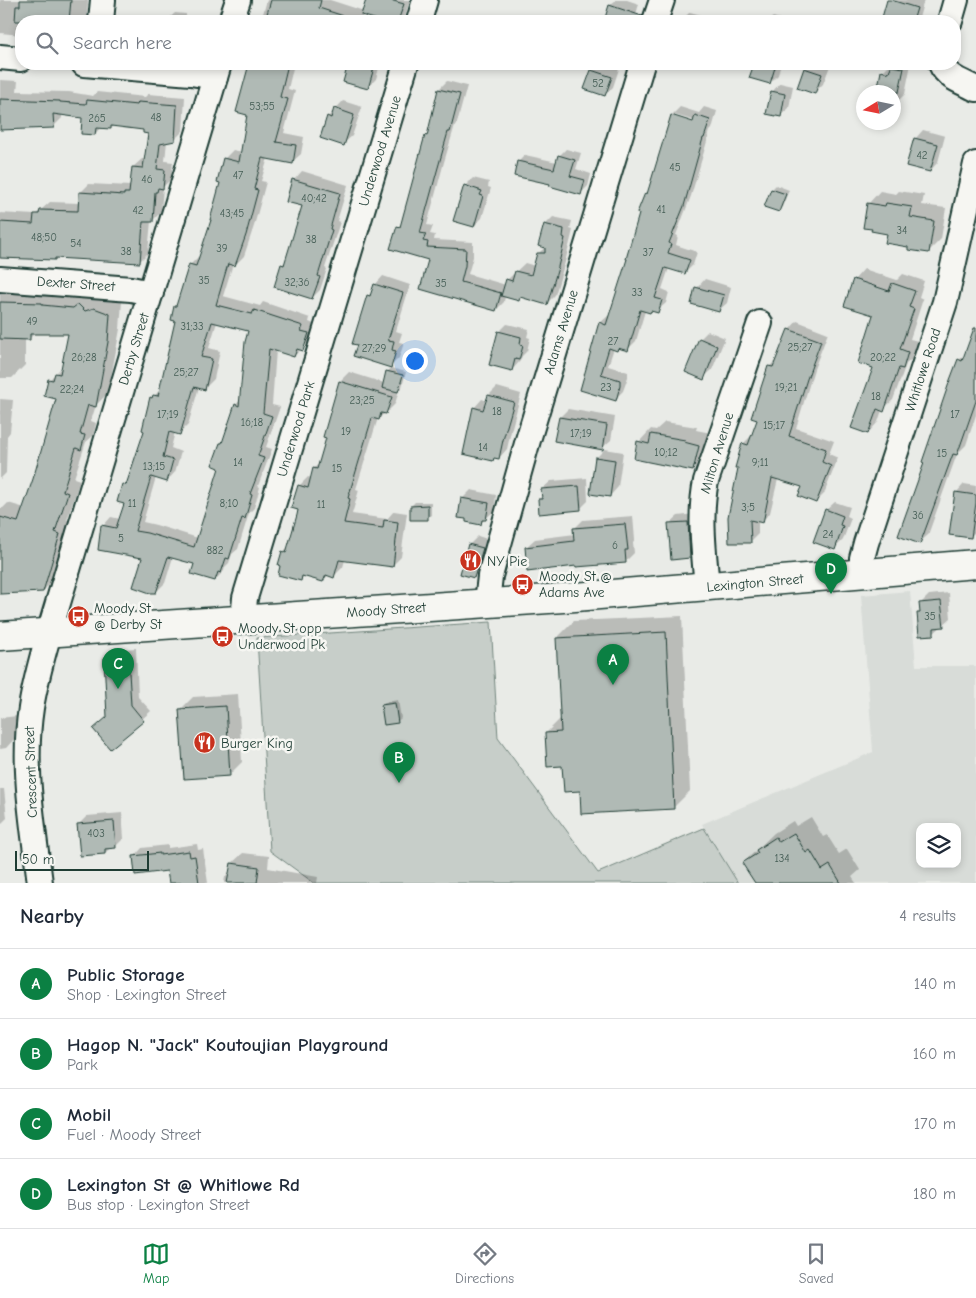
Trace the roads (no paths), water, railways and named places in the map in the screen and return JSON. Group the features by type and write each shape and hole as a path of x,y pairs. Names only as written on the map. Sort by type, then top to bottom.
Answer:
{"main road":[{"name":"Lexington Street","path":"563,598 976,564"},
{"name":"Moody Street","path":"0,636 563,598"}],"street":[{"path":"102,15 103,0"},
{"path":"233,15 238,0"},
{"path":"421,15 425,0"},
{"path":"657,15 662,0"},
{"path":"952,15 956,0"},
{"path":"0,57 15,58"},
{"path":"166,70 191,72 217,70"},
{"name":"Derby Street","path":"49,633 217,70"},
{"name":"Underwood Avenue","path":"354,239 404,70"},
{"name":"Adams Avenue","path":"487,603 490,576 528,440 640,70"},
{"path":"944,70 948,75 976,89"},
{"name":"Whitlowe Road","path":"862,574 862,558 866,543 945,302 976,164"},
{"name":"Underwood Park","path":"243,620 245,598 354,239"},
{"name":"Dexter Street","path":"0,279 151,292"},
{"name":"Milton Avenue","path":"707,587 702,517 705,487 760,323"},
{"name":"Crescent Street","path":"40,883 30,801 28,736 33,695 49,633"}],"place":[{"name":"NY Pie","path":"471,561"},
{"name":"Moody St @ Adams Ave","path":"523,584"},
{"name":"Lexington St @ Whitlowe Rd","path":"831,594"},
{"name":"Moody St @ Derby St","path":"78,616"},
{"name":"Moody St opp Underwood Pk","path":"222,636"},
{"name":"Public Storage","path":"613,685"},
{"name":"Mobil","path":"118,689"},
{"name":"Burger King","path":"205,743"},
{"name":"Hagop N. \"Jack\" Koutoujian Playground","path":"399,783"}]}
